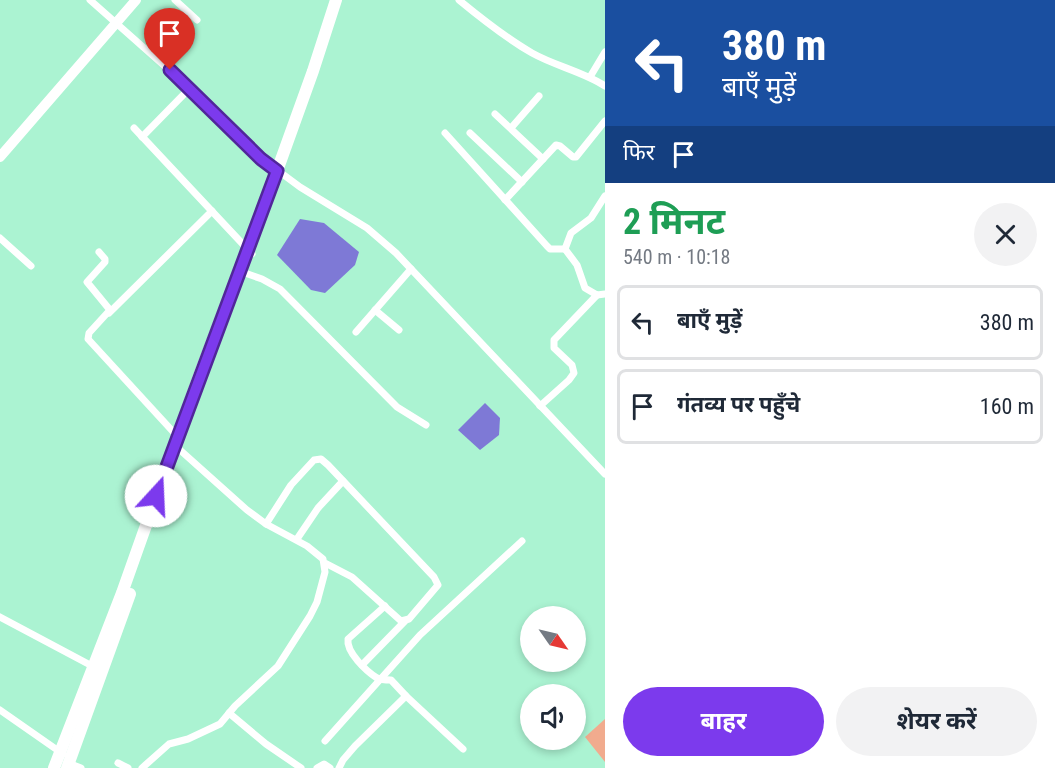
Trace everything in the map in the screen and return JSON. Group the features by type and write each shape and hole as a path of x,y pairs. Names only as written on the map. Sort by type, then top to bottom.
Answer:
{"highway":[{"path":"280,173 336,0"},
{"path":"54,768 66,761 177,436 280,173 343,0"},
{"path":"97,669 245,273 249,251"}],"main road":[{"path":"0,157 135,0"}],"street":[{"path":"90,0 189,89 261,159 368,228 411,269 605,474"},
{"path":"174,0 196,20"},
{"path":"459,0 532,53 570,71 590,77 605,86"},
{"path":"590,77 605,52"},
{"path":"142,137 189,89"},
{"path":"511,129 539,96"},
{"path":"495,114 543,159"},
{"path":"505,200 557,145 571,156 576,157 605,120"},
{"path":"134,128 249,251"},
{"path":"445,133 550,249 565,249"},
{"path":"470,133 522,182"},
{"path":"565,249 571,233 591,218 604,201"},
{"path":"177,436 88,339 89,333 212,211"},
{"path":"0,238 31,266"},
{"path":"540,406 574,373 573,365 554,348 554,340 601,295 585,288 577,265 565,249"},
{"path":"99,252 105,262 87,282 110,307 109,313"},
{"path":"356,332 411,269"},
{"path":"245,273 280,289 397,407 426,425"},
{"path":"375,310 399,330"},
{"path":"147,766 169,744 188,739 216,726 284,658 317,602 325,573 325,563 321,555 297,539 266,524 247,510 180,450"},
{"path":"266,524 291,485 314,460 324,461 438,582 436,589 362,665"},
{"path":"297,539 318,508 343,481"},
{"path":"325,741 420,635 522,541"},
{"path":"325,563 352,577 398,618 405,621"},
{"path":"385,606 347,641 349,647 362,665 379,679 391,680 463,749"},
{"path":"0,617 97,669"},
{"path":"339,768 355,746 406,696"},
{"path":"0,710 66,761 81,768"},
{"path":"229,713 266,744 301,768"},
{"path":"118,762 128,768"},
{"path":"317,768 324,764 330,768"}],"shaded area":[{"path":"300,219 324,223 359,252 355,265 325,293 311,290 277,255"},
{"path":"485,403 500,418 499,435 480,450 458,430"},
{"path":"605,719 605,762 586,738"}],"route":[{"path":"156,496 277,171 261,159 170,70"}]}
